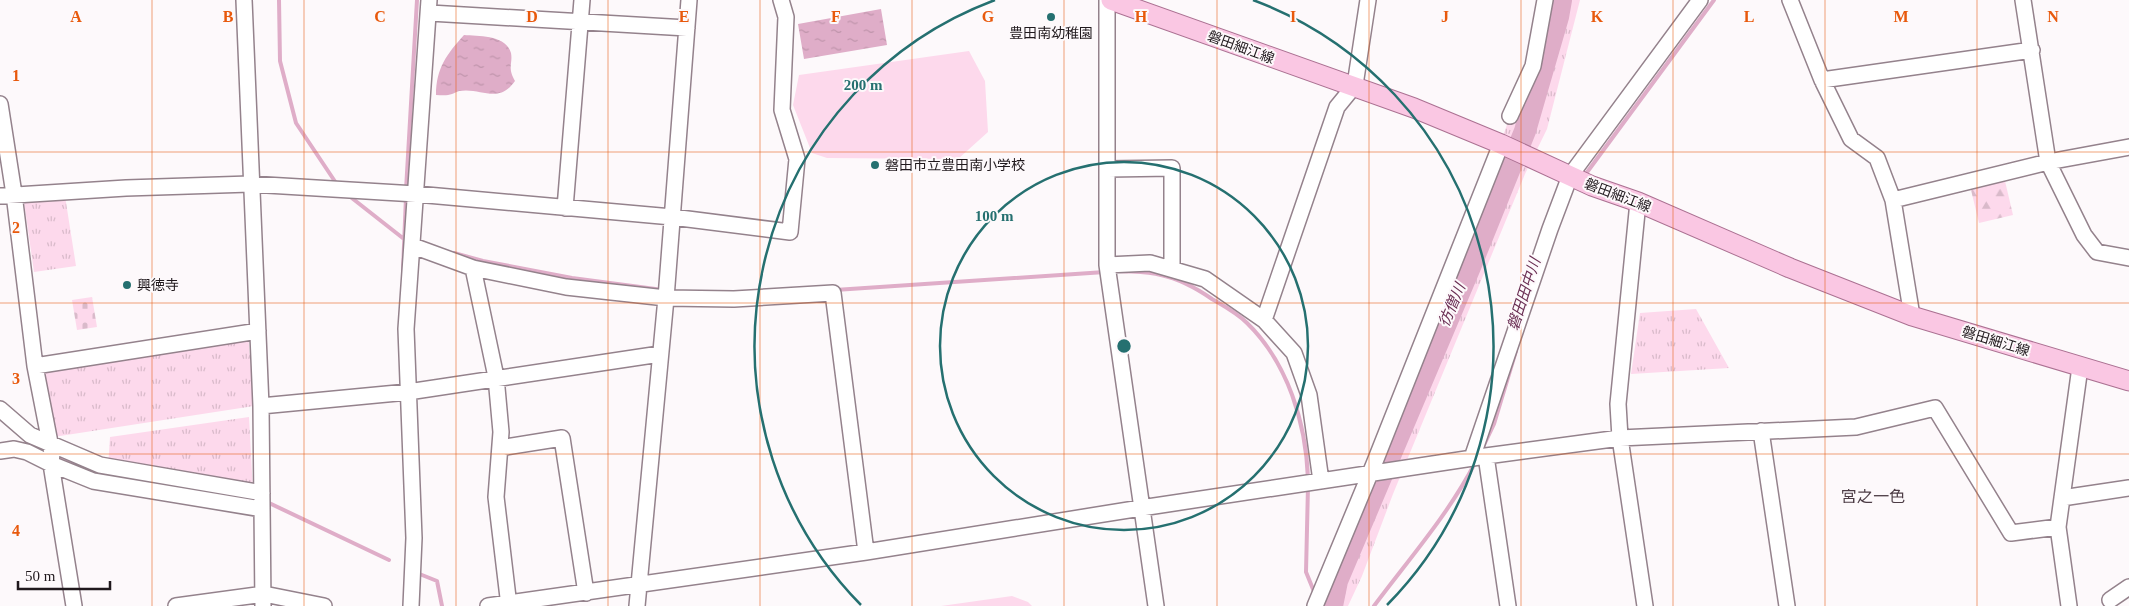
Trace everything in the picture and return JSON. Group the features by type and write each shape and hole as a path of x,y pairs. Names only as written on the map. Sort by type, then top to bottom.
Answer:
{"main road":[{"name":"磐田細江線","path":"1110,0 1287,64 1355,85 1501,144 1592,186 1638,202 1790,268 1912,316 2129,381"}],"street":[{"path":"244,0 250,184 261,406 264,600"},
{"path":"565,208 582,0"},
{"path":"637,606 666,298 689,0"},
{"path":"7,195 250,184 416,194 672,217 790,232 797,159 782,110 786,17 781,0"},
{"path":"1107,0 1107,265 1156,606"},
{"path":"1264,320 1337,107 1355,85 1368,0"},
{"path":"1510,116 1533,66 1544,0"},
{"path":"1508,606 1479,457 1550,229 1570,176 1700,0"},
{"path":"1790,0 1822,80 1851,139 1877,158 1892,200 1912,316"},
{"path":"2023,0 2048,162 2084,235 2097,252 2129,258"},
{"path":"411,606 414,538 406,329 429,6 580,22 687,28"},
{"path":"1822,80 2032,50"},
{"path":"0,104 7,195 35,366 52,453 51,464 74,606"},
{"path":"1315,606 1370,474 1501,144"},
{"path":"1892,200 2048,162 2129,147"},
{"path":"1108,169 1172,168 1172,268"},
{"path":"1638,202 1618,404 1620,438 1646,606"},
{"path":"413,246 473,268 566,287 666,298 734,299 833,293 866,552"},
{"path":"1107,265 1150,263 1205,279 1264,320 1294,353 1309,395 1321,481"},
{"path":"473,268 496,378 501,432 496,497 508,605"},
{"path":"35,366 258,331"},
{"path":"261,406 408,392 660,354"},
{"path":"2069,606 2058,527 2080,367"},
{"path":"488,606 508,605 866,552 1479,457 1620,438 1856,427 1935,408 2011,533 2058,527"},
{"path":"0,409 30,435 100,465 262,493"},
{"path":"1761,431 1787,606"},
{"path":"500,448 562,438 586,592"},
{"path":"0,451 14,449 27,452 93,481 262,509"},
{"path":"2062,498 2129,488"},
{"path":"2110,600 2129,587"},
{"path":"176,606 264,600 324,606"}],"green space":[{"path":"1545,0 1580,0 1547,129 1525,174 1393,494 1362,576 1348,606 1316,606 1483,191 1512,111"},
{"path":"969,51 985,81 988,132 958,159 827,158 812,153 793,105 799,75"},
{"path":"2005,181 2013,215 1979,223 1971,190"},
{"path":"65,196 76,266 34,272 24,202"},
{"path":"92,297 97,327 77,330 72,300"},
{"path":"1696,309 1729,368 1631,374 1640,313"},
{"path":"248,333 254,406 47,438 35,366"},
{"path":"249,417 253,492 108,467 110,437"},
{"path":"1012,596 1028,602 1032,606 941,606"}],"water":[{"path":"881,9 887,45 804,59 798,24"},
{"path":"464,35 484,36 498,40 508,47 511,53 511,72 515,81 509,88 496,94 467,90 448,95 436,95 440,69 452,49"}],"waterway":[{"path":"279,0 280,61 296,123 338,186"},
{"path":"406,190 417,0"},
{"name":"彷僧川","path":"1332,606 1337,581 1470,267 1525,131 1558,17 1561,0"},
{"name":"磐田田中川","path":"1585,175 1714,0"},
{"path":"348,195 404,239 409,240"},
{"path":"403,270 406,197"},
{"path":"454,253 483,261 572,278 663,290"},
{"path":"1119,271 1151,273 1181,281 1230,310 1247,323 1274,356 1292,395 1299,416 1308,479"},
{"path":"835,290 1105,272"},
{"name":"磐田田中川","path":"1484,445 1494,424 1516,351"},
{"path":"26,440 48,453"},
{"path":"55,456 100,472"},
{"name":"磐田田中川","path":"1374,606 1453,501 1475,463"},
{"path":"163,484 257,500"},
{"path":"1308,486 1306,572 1315,594"},
{"path":"267,502 389,560"},
{"path":"417,573 437,581 442,606"}],"place":[{"name":"豊田南幼稚園","path":"1051,17"},
{"name":"磐田市立豊田南小学校","path":"875,165"},
{"name":"興徳寺","path":"127,285"}],"district":[{"name":"宮之一色","path":"1873,496"}]}
